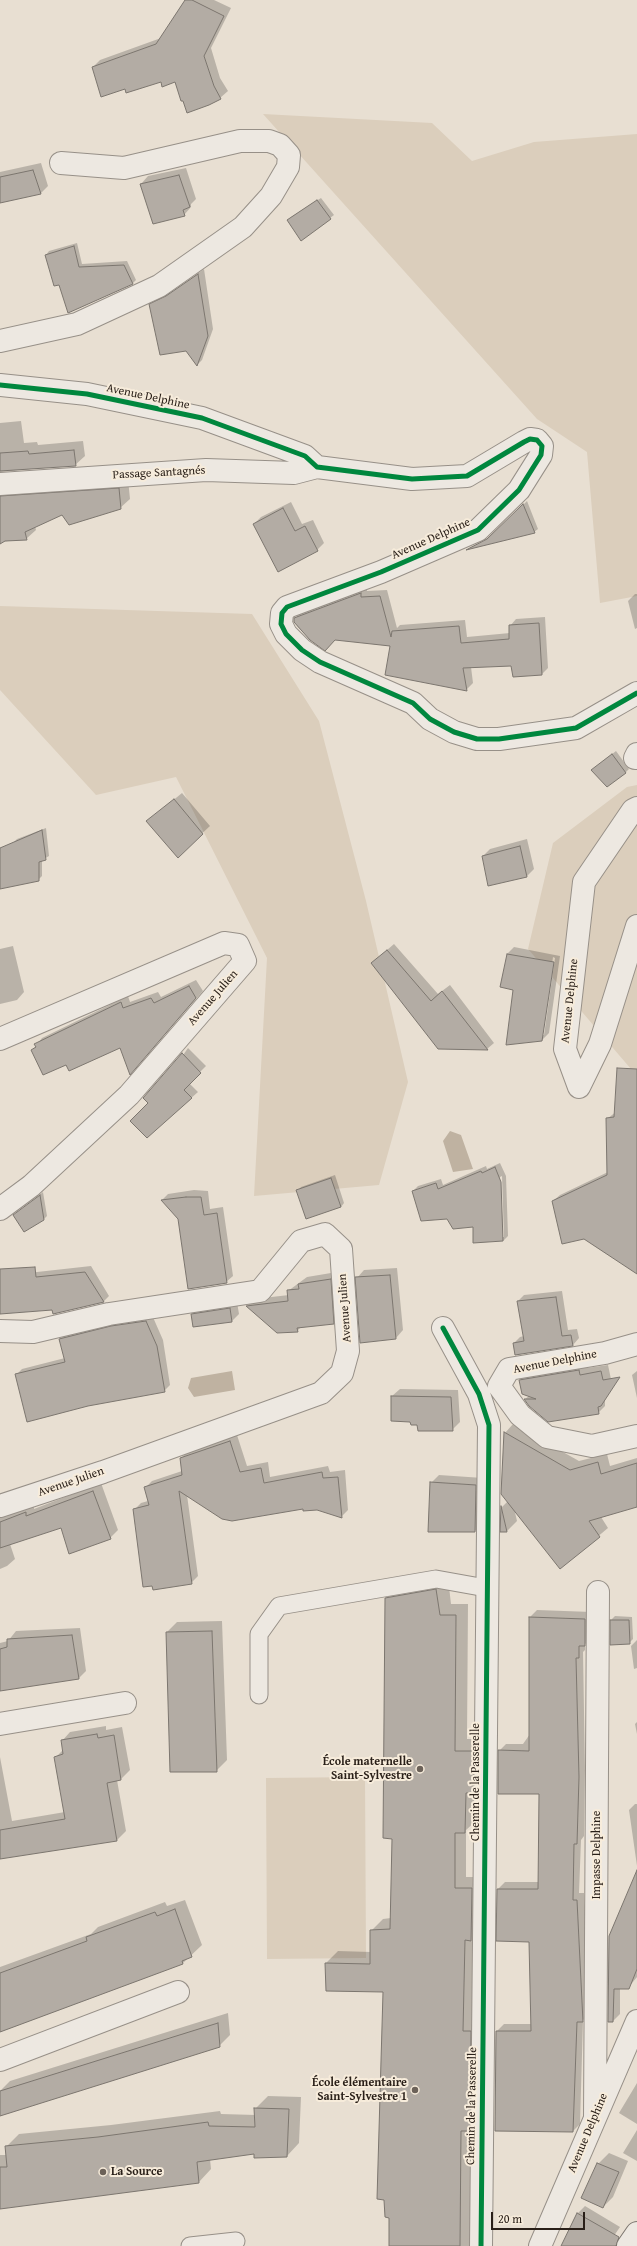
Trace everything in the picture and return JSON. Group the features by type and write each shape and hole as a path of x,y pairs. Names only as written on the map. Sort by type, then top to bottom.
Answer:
{"street":[{"path":"0,341 77,324 159,286 243,227 270,196 288,167 289,155 280,145 269,141 240,140 124,168 61,163"},
{"name":"Avenue Delphine","path":"0,385 87,394 202,418 305,456 317,467 412,480 467,476 530,439 537,440 542,446 541,455 519,490 478,530 381,572 287,607 282,613 281,624 286,634 302,650 320,662 413,703 430,719 454,732 477,739 498,739 576,728 637,693"},
{"name":"Passage Santagnés","path":"0,484 206,470 294,473 317,467"},
{"path":"637,754 635,758 637,758"},
{"name":"Avenue Delphine","path":"637,808 633,810 584,882 565,1049 579,1087 600,1044 637,926"},
{"name":"Avenue Julien","path":"0,1039 224,943 238,945 245,961 129,1095 31,1186 0,1209"},
{"name":"Avenue Julien","path":"0,1331 33,1332 109,1314 260,1291 302,1241 325,1234 341,1250 348,1351 342,1373 321,1393 103,1472 0,1506"},
{"name":"Chemin de la Passerelle","path":"443,1328 478,1394 489,1425 486,1588 481,2246"},
{"name":"Avenue Delphine","path":"637,1344 605,1353 509,1369 499,1386 520,1415 547,1437 592,1446 637,1436"},
{"name":"Impasse Delphine","path":"595,2117 598,1592"},
{"path":"0,1724 124,1703"},
{"path":"0,2060 178,1992"},
{"name":"Avenue Delphine","path":"540,2246 637,2021"},
{"path":"628,2246 637,2233"}],"lane":[{"path":"258,1695 259,1634 279,1606 436,1579 486,1588"},
{"path":"190,2246 236,2241"}],"shaded area":[{"path":"263,114 432,123 472,161 534,142 637,134 637,596 600,603 587,452 537,419"},
{"path":"0,606 252,614 319,721 366,901 408,1082 379,1185 254,1196 267,958 176,777 96,795 0,690"},
{"path":"637,785 637,1076 528,949 553,843 627,787"},
{"path":"450,1131 461,1135 473,1169 453,1172 443,1141"},
{"path":"232,1371 235,1390 194,1397 188,1388 191,1378"},
{"path":"365,1777 366,1958 267,1959 266,1778"}],"building":[{"path":"185,0 192,0 224,16 204,56 214,86 221,99 187,113 183,101 181,101 175,82 162,87 161,82 126,93 125,89 101,97 92,67 156,44"},
{"path":"33,170 41,194 0,203 0,177"},
{"path":"179,175 190,207 183,210 185,216 153,224 140,184"},
{"path":"317,200 331,219 301,241 287,220"},
{"path":"74,246 79,267 124,265 133,284 68,313 59,285 54,286 45,255"},
{"path":"198,274 208,336 197,366 186,351 160,355 149,304 166,296"},
{"path":"74,450 76,466 0,471 0,453 28,451 29,454"},
{"path":"119,488 121,509 69,525 62,515 25,532 27,540 5,541 0,544 0,496"},
{"path":"523,504 535,533 466,550 487,539"},
{"path":"283,508 295,531 305,526 318,551 278,572 253,524"},
{"path":"361,593 361,597 380,596 391,637 392,631 459,626 461,643 509,639 509,625 539,623 542,675 513,677 511,666 463,668 467,691 385,675 390,646 335,640 325,651 310,640 294,622 294,618"},
{"path":"612,754 626,773 607,787 591,770"},
{"path":"174,799 203,834 178,858 146,821"},
{"path":"42,830 46,860 39,862 39,881 0,889 0,848"},
{"path":"520,846 527,877 488,886 482,856"},
{"path":"387,950 431,1001 442,991 488,1050 438,1049 371,963"},
{"path":"507,954 554,962 542,1041 506,1045 513,990 500,987"},
{"path":"189,986 196,998 130,1075 120,1048 69,1071 66,1065 43,1075 31,1050 36,1047 34,1044 121,1002 123,1008 151,998 154,1003"},
{"path":"182,1053 201,1073 184,1090 192,1098 147,1138 130,1121 148,1103 143,1098"},
{"path":"617,1068 637,1069 637,1274 584,1239 562,1244 552,1201 607,1175 606,1118 614,1117"},
{"path":"495,1167 501,1182 503,1241 473,1243 473,1227 453,1229 447,1219 421,1221 412,1191 436,1183 438,1189 481,1171 482,1173"},
{"path":"331,1178 341,1207 306,1219 296,1190"},
{"path":"40,1195 44,1220 24,1232 13,1215"},
{"path":"201,1197 204,1215 217,1213 227,1283 188,1289 178,1219 161,1200"},
{"path":"35,1267 36,1277 85,1272 104,1302 53,1314 52,1310 0,1314 0,1269"},
{"path":"390,1275 396,1339 360,1343 355,1277"},
{"path":"331,1279 334,1324 297,1328 298,1332 277,1333 246,1306 288,1301 287,1290 299,1289 298,1284"},
{"path":"556,1297 562,1336 571,1335 573,1346 515,1355 513,1343 524,1341 517,1301"},
{"path":"230,1308 232,1322 193,1327 191,1314"},
{"path":"146,1321 157,1346 165,1392 88,1406 27,1422 15,1374 65,1362 59,1339 111,1326"},
{"path":"579,1370 580,1375 601,1371 603,1380 620,1377 601,1406 598,1407 599,1414 548,1422 529,1406 524,1399 536,1399 522,1394 519,1380"},
{"path":"391,1396 451,1397 453,1431 418,1431 417,1425 411,1425 410,1422 391,1421"},
{"path":"504,1432 570,1470 598,1462 601,1474 637,1463 637,1507 589,1521 600,1537 560,1569 501,1494"},
{"path":"230,1441 240,1472 261,1468 264,1483 322,1472 323,1478 338,1477 342,1518 317,1510 303,1511 303,1509 232,1521 222,1519 179,1491 192,1584 153,1590 152,1586 143,1587 133,1509 149,1505 144,1487 182,1475 180,1458"},
{"path":"430,1482 476,1485 475,1532 428,1532"},
{"path":"93,1491 111,1539 69,1554 61,1528 0,1548 0,1522 26,1512 26,1516"},
{"path":"501,1506 507,1532 500,1532"},
{"path":"436,1589 440,1615 456,1615 455,1751 473,1751 473,1793 466,1793 465,1833 455,1833 455,1888 472,1888 471,1941 465,1940 463,2031 471,2031 470,2131 461,2131 460,2246 389,2246 389,2218 385,2217 384,2200 377,2199 383,1992 326,1991 325,1963 370,1964 370,1930 390,1929 392,1839 383,1838 385,1598"},
{"path":"529,1617 585,1619 585,1646 579,1646 579,1658 576,1658 579,1777 577,1844 574,1844 573,1900 577,1900 583,2022 577,2022 573,2132 495,2131 496,2031 531,2031 529,1942 496,1941 497,1889 538,1889 539,1794 498,1794 498,1750 529,1751"},
{"path":"610,1620 629,1620 630,1644 610,1645"},
{"path":"212,1631 217,1772 170,1772 166,1632"},
{"path":"72,1635 79,1679 0,1691 0,1649 7,1647 7,1639"},
{"path":"97,1734 98,1738 114,1735 121,1780 107,1783 117,1841 0,1859 0,1830 65,1819 54,1757 63,1754 61,1740"},
{"path":"637,1870 637,1969 629,1989 614,1989 613,2022 608,2022 609,1936"},
{"path":"175,1909 192,1957 182,1961 183,1964 0,2032 0,1973 87,1941 86,1937 155,1912 157,1916"},
{"path":"218,2023 220,2047 0,2116 0,2091"},
{"name":"La Source","path":"254,2108 289,2109 287,2157 254,2158 254,2154 197,2162 199,2183 0,2209 0,2167 7,2167 5,2146 98,2137 208,2122 209,2126 255,2127"},
{"path":"597,2163 619,2172 603,2208 581,2198"},
{"path":"577,2213 619,2237 616,2246 561,2246"}],"cycle path":[{"path":"0,385 87,394 202,418 305,456 317,467 412,479 467,476 524,442 530,439 537,440 542,446 541,455 519,490 478,530 381,572 287,607 282,613 281,624 286,634 302,650 320,662 413,703 430,719 454,732 477,739 499,739 576,728 637,693"},
{"path":"443,1328 479,1394 489,1425 481,2246"}],"place":[{"name":"École maternelle Saint-Sylvestre","path":"420,1769"},
{"name":"École élémentaire Saint-Sylvestre 1","path":"415,2090"},
{"name":"La Source","path":"103,2172"}]}
